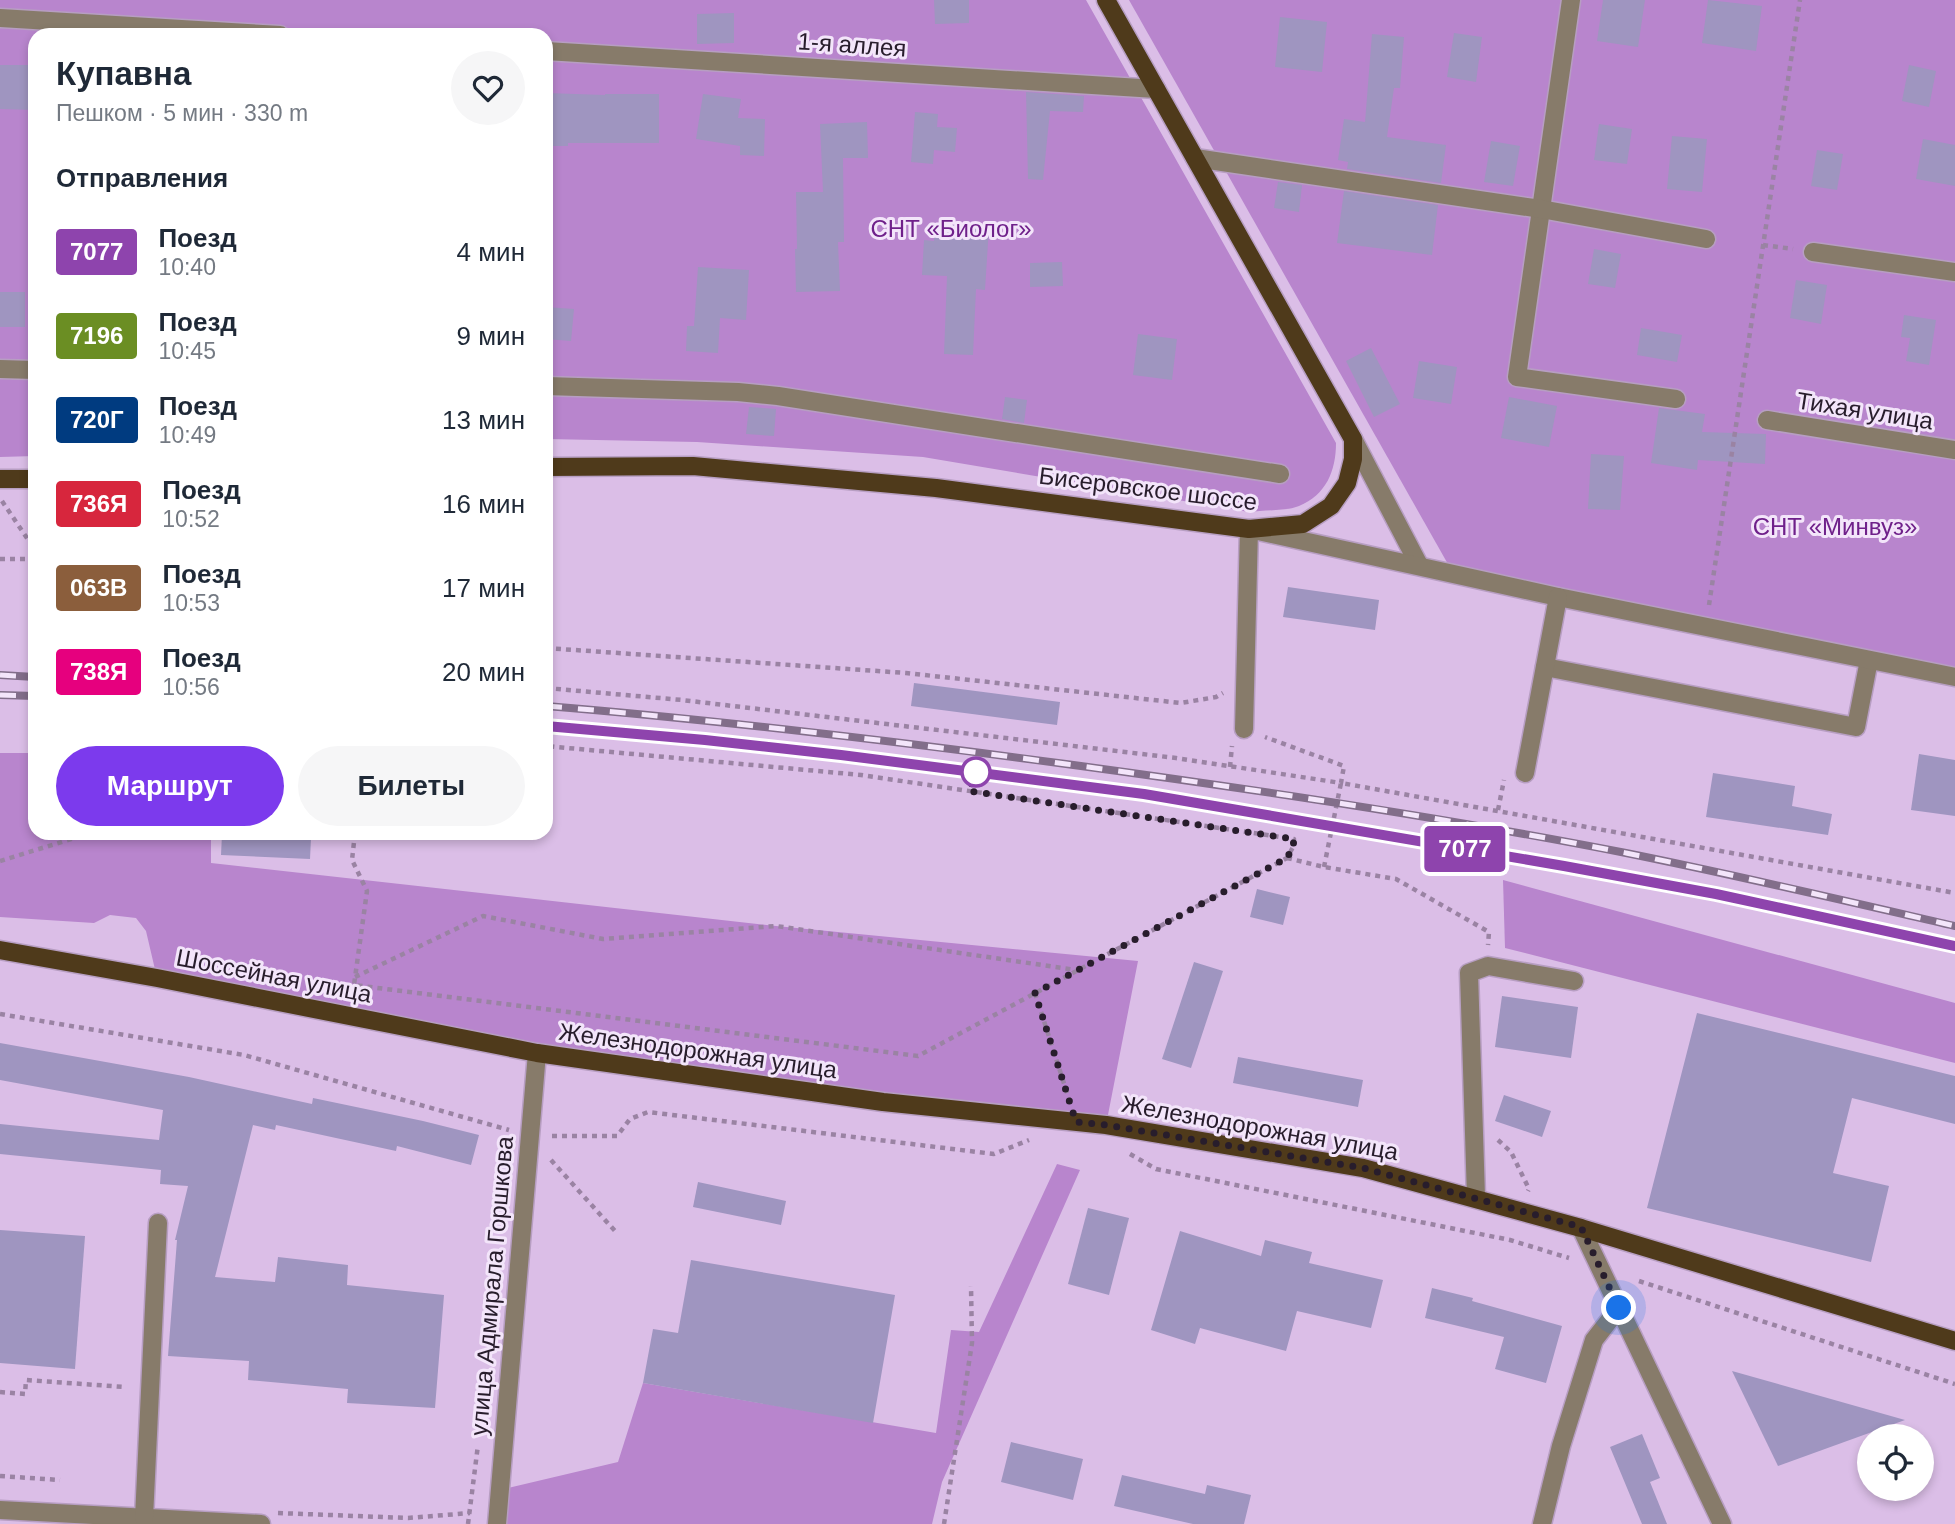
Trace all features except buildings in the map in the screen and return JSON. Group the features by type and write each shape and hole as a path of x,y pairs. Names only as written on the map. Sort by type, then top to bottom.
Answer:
{"main road":[{"path":"1106,0 1353,439"},
{"name":"Бисеровское шоссе","path":"553,467 693,466 936,488 1249,529 1303,524 1331,506 1348,483 1353,459 1353,439"},
{"path":"0,479 28,479"},
{"name":"Шоссейная улица","path":"0,950 158,978 537,1053"},
{"name":"Железнодорожная улица","path":"537,1053 883,1102 1120,1127 1363,1168 1581,1227 1955,1341"}],"street":[{"path":"1571,0 1517,377 1676,399"},
{"path":"0,18 165,28"},
{"name":"1-я аллея","path":"553,51 1156,89"},
{"path":"1195,158 1541,209 1706,239"},
{"path":"1813,252 1955,272"},
{"path":"0,369 28,370"},
{"path":"553,386 738,392 778,396 1280,474"},
{"name":"Тихая улица","path":"1767,420 1955,450"},
{"path":"1353,439 1419,565"},
{"path":"1244,729 1249,529 1558,597 1955,677"},
{"path":"1525,773 1558,597"},
{"path":"1545,667 1856,727 1869,660"},
{"path":"1476,1198 1469,973 1488,965 1574,981"},
{"name":"улица Адмирала Горшкова","path":"497,1524 537,1053"},
{"path":"144,1518 158,1223"},
{"path":"1581,1227 1722,1524"},
{"path":"1542,1524 1561,1447 1594,1340 1619,1308"},
{"path":"0,1510 66,1519 265,1519"}],"path":[{"path":"1706,627 1800,0"},
{"path":"1763,245 1813,252"},
{"path":"0,497 28,539"},
{"path":"0,559 28,559"},
{"path":"553,648 906,673 1181,703 1216,697 1245,680"},
{"path":"553,689 682,700 1176,758 1341,783 1955,893"},
{"path":"1244,729 1344,766 1324,867"},
{"path":"1230,766 1233,746"},
{"path":"354,840 352,860 367,891 354,985 918,1056 1287,858 1293,847 1294,839 861,775 553,747"},
{"path":"0,861 69,840"},
{"path":"355,978 483,916 603,939 776,926 1077,970"},
{"path":"1035,993 1076,1122"},
{"path":"0,1014 244,1055 529,1136 617,1136 630,1119 648,1112 994,1154 1041,1135"},
{"path":"529,1136 615,1230"},
{"path":"1122,1149 1156,1169 1510,1240 1577,1261"},
{"path":"1639,1281 1955,1384"},
{"path":"944,1524 972,1343 971,1286"},
{"path":"0,1392 25,1394 26,1380 125,1387"},
{"path":"0,1476 60,1480"},
{"path":"265,1519 408,1518 470,1513"}],"green space":[{"name":"СНТ «Биолог»","path":"0,0 1086,0 1336,443 1334,463 1328,481 1316,495 1294,508 1249,512 923,457 697,442 553,439 553,28 28,28 28,456 0,457"},
{"name":"СНТ «Минвуз»","path":"1129,0 1955,0 1955,677 1453,573"},
{"path":"0,753 28,753 28,840 211,840 211,863 776,926 1138,961 1106,1125 537,1053 157,978 146,931 136,918 110,915 94,923 0,917"},
{"path":"1503,880 1955,1003 1955,1063 1505,948"},
{"path":"1057,1164 1080,1170 942,1482 932,1524 498,1524 500,1490 618,1462 643,1383 936,1433 951,1330 979,1332"}],"railway":[{"path":"0,675 28,677"},
{"path":"0,695 28,696"},
{"path":"553,707 741,724 936,747 1347,804 1626,853 1955,926"},
{"path":"553,726 841,755 1145,794 1716,894 1955,946"}],"train":[{"name":"7077","path":"553,727 841,755 1144,794 1716,894 1955,946"}],"route":[{"path":"976,772 969,791 1294,839 1287,858 1035,993 1076,1122 1363,1168 1581,1227 1619,1308"}]}
